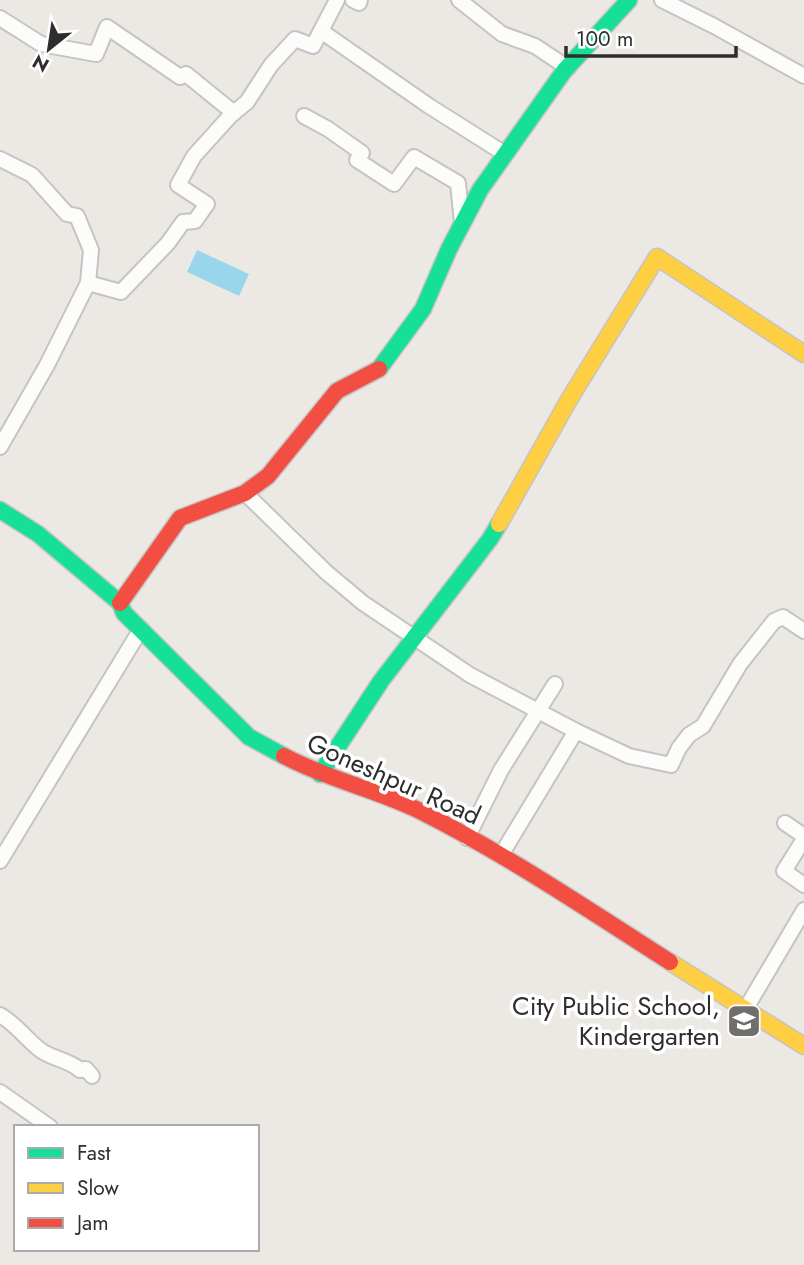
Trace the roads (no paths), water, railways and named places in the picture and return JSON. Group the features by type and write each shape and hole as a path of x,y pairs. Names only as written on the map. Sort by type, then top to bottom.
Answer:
{"street":[{"path":"88,283 121,292 169,243 183,222 195,221 207,204 178,185 194,156 247,102 271,65 295,38 313,46 337,0"},
{"path":"354,0 359,3 360,0"},
{"path":"459,0 502,34 536,46 568,68"},
{"path":"120,603 180,518 245,493 268,476 337,391 379,369 423,309 480,190 568,68 628,0"},
{"path":"662,0 804,76"},
{"path":"0,18 41,44 96,54 107,27 180,78 186,74 234,113"},
{"path":"321,31 429,106 505,154"},
{"path":"304,116 362,153 357,160 394,184 414,157 458,183 462,225"},
{"path":"0,159 32,175 67,214 77,216 91,250 88,283 47,365 0,447"},
{"path":"320,774 381,681 490,538 570,398 657,257 804,354"},
{"path":"245,493 326,572 363,603 487,686 629,756 671,765 689,734 703,726 740,664 774,621 783,617 804,631"},
{"name":"Goneshpur Road","path":"0,510 38,534 120,603 124,613 249,737 320,774 415,809 501,855 804,1046"},
{"path":"0,861 141,629"},
{"path":"467,838 501,770 555,684"},
{"path":"501,855 576,731"},
{"path":"785,823 804,837 784,871 804,885"},
{"path":"745,1010 804,910"},
{"path":"0,1015 15,1023 41,1051 70,1062 80,1070 86,1069 92,1076"},
{"path":"0,1092 47,1125"}],"water":[{"path":"197,250 249,274 239,296 187,272"}],"place":[{"name":"City Public School, Kindergarten","path":"744,1021"}]}
